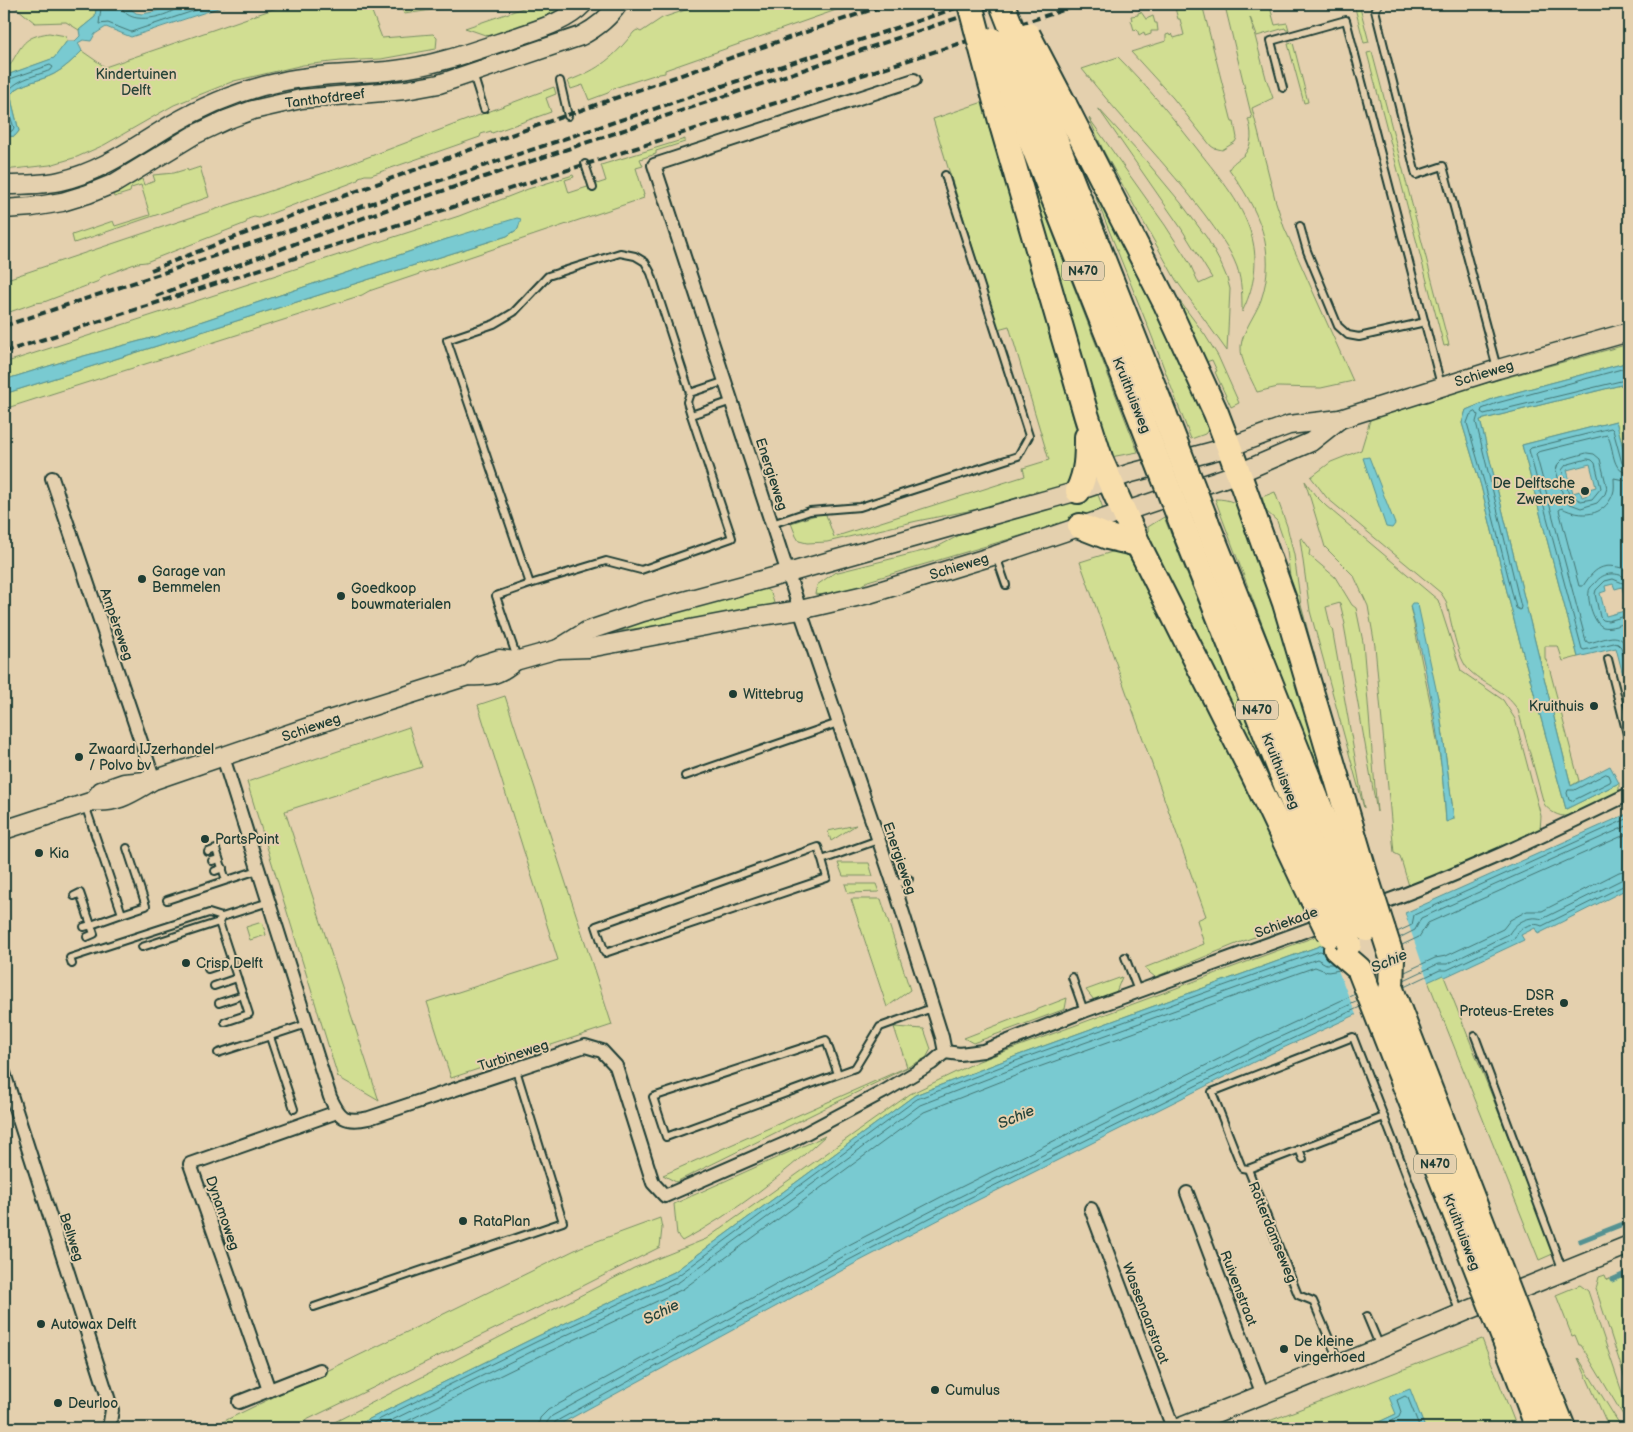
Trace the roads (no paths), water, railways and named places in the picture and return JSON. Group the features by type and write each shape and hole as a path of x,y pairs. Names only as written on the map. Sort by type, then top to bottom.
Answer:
{"highway":[{"name":"N470","path":"970,4 1033,115 1166,304 1216,413 1230,447 1285,603 1339,888"},
{"name":"Kruithuisweg","path":"978,4 1033,115 1339,888 1359,969 1521,1353 1563,1428"},
{"name":"Kruithuisweg","path":"1002,4 1033,115"},
{"name":"N470","path":"1012,4 1086,414 1088,460 1083,481 1078,491"},
{"name":"N470","path":"1086,414 1100,457 1123,513 1255,778 1339,888"},
{"path":"1080,526 1108,537 1138,544"},
{"name":"Kruithuisweg","path":"1339,888 1392,958 1391,989 1521,1353 1538,1428"}],"street":[{"name":"Tanthofdreef","path":"4,184 31,185 60,181 88,172 108,163 198,110 252,89 308,76 424,66 543,27 560,20 583,4"},
{"name":"Tanthofdreef","path":"4,209 62,202 88,194 115,183 194,135 226,120 266,107 301,99 406,90 439,84 472,73 581,36 605,20 618,4"},
{"name":"Energieweg","path":"914,80 654,165 800,610 894,885 942,1037 945,1052"},
{"name":"Schieweg","path":"558,649 587,631 643,612 788,573 1230,447 1289,425 1340,419 1441,386 1629,332"},
{"name":"Schieweg","path":"4,830 89,802 106,802 128,795 154,780 332,719 468,676 488,662 499,659 516,661 558,649 589,648 729,621 800,610 869,594 1123,513 1239,473 1311,442 1340,419"},
{"name":"Ampèreweg","path":"52,478 154,780"},
{"path":"223,757 330,1097 337,1112"},
{"name":"Schiekade","path":"945,1052 960,1054 983,1051 1084,1011 1441,881 1549,833 1629,794"},
{"name":"Turbineweg","path":"337,1112 342,1118 350,1120 369,1118 585,1046 602,1051 616,1066 653,1183 665,1196 789,1142 885,1091 932,1063 945,1052"},
{"name":"Bellweg","path":"4,1073 112,1410 109,1428"},
{"name":"Dynamoweg","path":"269,1390 190,1164 337,1112"},
{"name":"Ruivenstraat","path":"1187,1193 1263,1395"},
{"name":"Wassenaarstraat","path":"1091,1209 1173,1428"},
{"path":"1178,1428 1380,1348 1629,1245"},
{"path":"239,1402 320,1370"}],"lane":[{"path":"1379,4 1375,10 1416,175 1443,166 1498,369"},
{"path":"1283,88 1271,41 1346,20 1441,386"},
{"path":"472,73 484,109"},
{"path":"560,80 568,116"},
{"path":"585,164 593,188"},
{"path":"772,524 810,511 860,507 1018,456 1029,436 945,175"},
{"path":"1300,226 1307,251 1331,310 1338,326 1343,331 1354,336 1366,336 1425,322"},
{"path":"516,661 496,596 606,561 641,570 732,538 687,402 690,394 651,273 645,262 635,256 620,253 548,276 514,312 494,324 447,340 530,584"},
{"path":"690,394 726,381"},
{"path":"691,415 732,401"},
{"path":"996,554 1006,586"},
{"path":"1608,659 1629,742"},
{"path":"685,776 838,723"},
{"path":"89,802 122,914"},
{"path":"822,860 878,840"},
{"path":"818,847 822,860 827,878 605,954 596,926 818,847"},
{"path":"88,926 146,906 127,848"},
{"path":"208,852 216,849 226,880"},
{"path":"212,861 220,859"},
{"path":"215,871 223,868"},
{"path":"167,900 258,870"},
{"path":"894,885 909,879"},
{"path":"74,896 80,893 80,905 88,926 94,934 87,937"},
{"path":"142,947 269,902"},
{"path":"72,964 70,958 209,913 220,920 249,1014 225,1022"},
{"path":"1125,957 1138,991"},
{"path":"208,969 232,961"},
{"path":"1072,977 1084,1011"},
{"path":"214,986 237,978"},
{"path":"219,1003 243,995"},
{"path":"838,1074 826,1040 653,1097 666,1137 855,1068 880,1027 932,1008"},
{"path":"218,1054 307,1024"},
{"path":"270,1036 294,1109"},
{"path":"1248,1169 1242,1168 1212,1092 1354,1036 1460,1314"},
{"path":"1475,1036 1563,1272"},
{"path":"314,1307 562,1222 516,1070"},
{"name":"Rotterdamseweg","path":"1340,1364 1313,1300 1298,1295 1248,1169 1384,1117"},
{"path":"1299,1150 1303,1159"},
{"path":"1367,1316 1380,1348"}],"water":[{"path":"92,4 124,4 136,13 142,14 179,4 230,4 131,37 106,27 95,34 91,41 83,40 78,43 82,51 62,69 20,87 11,94 19,131 15,136 4,137 4,76 54,58 67,41 75,41 80,36 79,30 95,17 96,8"},
{"path":"517,218 521,219 518,229 507,236 4,394 4,380 65,361 155,337 447,239"},
{"path":"1629,362 1629,383 1480,420 1571,786 1610,766 1619,783 1566,809 1515,624 1481,486 1462,423 1466,410 1495,398"},
{"path":"1616,421 1629,470 1629,698 1616,648 1578,657 1522,445","holes":["1590,464 1596,487 1589,489 1590,494 1582,497 1580,491 1573,493 1567,470","1613,584 1615,589 1622,587 1628,610 1606,616 1600,593 1606,591 1605,586"]},
{"path":"1369,457 1395,524 1392,528 1386,527 1363,458"},
{"path":"1412,603 1418,605 1438,698 1454,819 1446,822 1438,740 1429,686 1410,606"},
{"name":"Schie","path":"1629,813 1629,888 1538,934 1535,928 1521,935 1524,940 1445,977 1443,975 1272,1053 950,1214 852,1265 553,1428 351,1428 674,1272 915,1095 1019,1055 1325,944 1329,954 1408,922 1405,913"},
{"path":"1410,1389 1425,1428 1366,1428 1396,1414 1389,1397"}],"waterway":[{"path":"1580,1241 1628,1222"},
{"path":"1612,1280 1629,1272"}],"railway":[{"path":"151,270 242,234 518,132 888,4"},
{"path":"4,326 968,4"},
{"path":"156,296 374,214 999,4"},
{"path":"4,352 1082,4"}],"place":[{"name":"De Delftsche Zwervers","path":"1585,491"},
{"name":"Garage van Bemmelen","path":"142,579"},
{"name":"Goedkoop bouwmaterialen","path":"341,596"},
{"name":"Wittebrug","path":"733,694"},
{"name":"Kruithuis","path":"1594,706"},
{"name":"Zwaard IJzerhandel / Polvo bv","path":"79,757"},
{"name":"PartsPoint","path":"205,839"},
{"name":"Kia","path":"39,853"},
{"name":"Crisp Delft","path":"186,963"},
{"name":"DSR Proteus-Eretes","path":"1564,1003"},
{"name":"RataPlan","path":"463,1221"},
{"name":"Autowax Delft","path":"41,1324"},
{"name":"De kleine vingerhoed","path":"1284,1349"},
{"name":"Cumulus","path":"935,1390"},
{"name":"Deurloo","path":"58,1403"}],"park label":[{"name":"Kindertuinen Delft","path":"136,82"}]}
